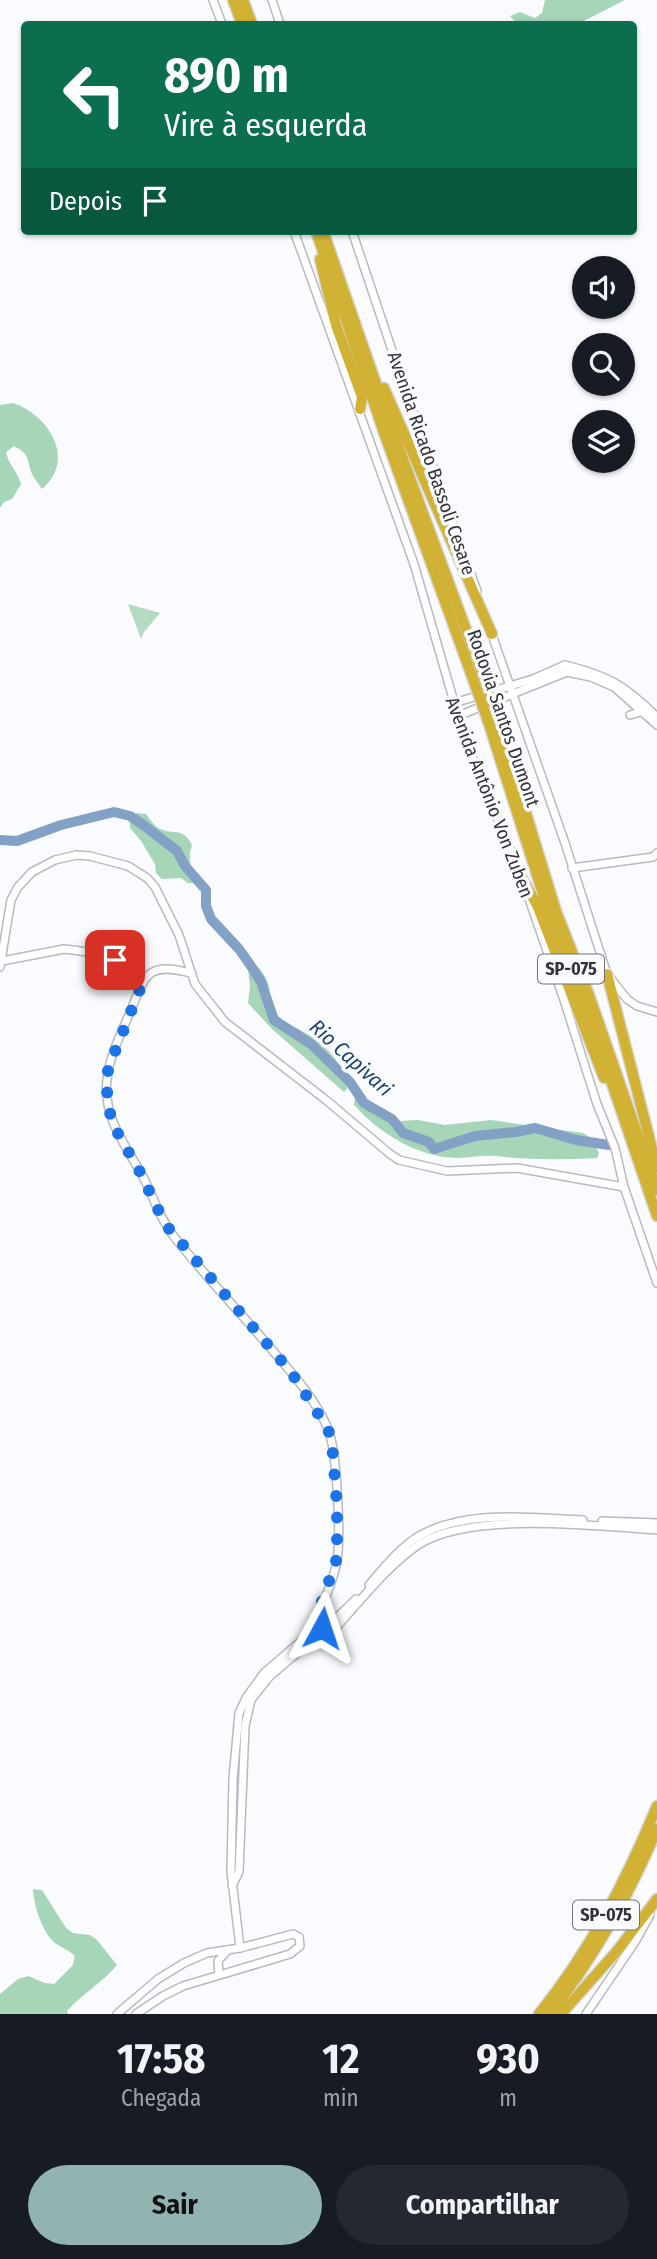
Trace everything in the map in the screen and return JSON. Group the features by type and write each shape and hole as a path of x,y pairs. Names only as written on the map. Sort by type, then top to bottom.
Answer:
{"highway":[{"path":"233,0 241,21"},
{"path":"243,0 251,21"},
{"path":"317,235 336,326 362,397 358,405"},
{"name":"Rodovia Santos Dumont","path":"317,235 383,430 479,680"},
{"name":"Rodovia Santos Dumont","path":"324,235 556,911 589,995 657,1189"},
{"path":"371,366 380,377 492,634"},
{"name":"Rodovia Santos Dumont","path":"492,720 550,916 657,1216"},
{"path":"520,875 537,905 612,1099 630,1135"},
{"path":"607,974 657,1168"},
{"name":"SP-075","path":"539,2014 583,1954 605,1918 630,1870 657,1806"},
{"name":"SP-075","path":"550,2014 613,1922 642,1866 657,1829"},
{"path":"561,2014 617,1951 657,1900"}],"street":[{"path":"213,0 221,21"},
{"path":"272,0 279,21"},
{"name":"Avenida Antônio Von Zuben","path":"295,235 414,564 457,716 520,875 564,1000 576,1043 615,1148 624,1186 657,1283"},
{"name":"Avenida Ricado Bassoli Cesare","path":"354,235 607,974"},
{"path":"454,703 533,679 565,664 596,674 625,688 657,718"},
{"path":"457,716 567,672 591,677 614,687 657,724"},
{"path":"631,715 644,711"},
{"path":"142,984 115,960 75,950 64,949 1,964 12,900 18,887 32,872 44,865 76,855 121,863 147,878 158,893 179,935 200,993 225,1023 399,1160 447,1171 517,1168 624,1186"},
{"path":"572,868 655,855"},
{"path":"191,973 175,969 155,969 142,984 108,1069 107,1097 112,1123 165,1224 291,1372 328,1429 332,1443 337,1506 337,1558 318,1613 322,1633"},
{"path":"607,974 627,999 637,1006 657,1012"},
{"path":"240,1948 231,1871 233,1779 239,1713 246,1698 264,1674 307,1636 322,1633 413,1541 445,1525 502,1519 657,1523"},
{"path":"232,1886 239,1871 245,1726 251,1700 270,1676 361,1600 416,1547 455,1529 526,1524 600,1525 657,1530"},
{"path":"586,2014 635,1942 657,1900"},
{"path":"117,2014 158,1979 207,1953 240,1948 293,1934 300,1941 297,1950 290,1954 183,1986 136,2014"},
{"path":"219,1974 218,1961 229,1950"}],"green space":[{"path":"545,0 625,0 584,21 514,21 510,16 520,12 535,18 542,13"},
{"path":"13,403 38,417 47,428 58,452 57,465 52,477 42,489 23,452 14,446 6,452 21,484 12,499 4,502 0,508 0,405"},
{"path":"128,604 160,613 141,639"},
{"path":"137,813 146,814 162,830 180,833 188,839 192,845 191,865 200,883 188,883 181,878 162,879 156,873 155,864 130,828 130,819"},
{"path":"255,964 267,980 276,1014 318,1041 338,1063 346,1080 347,1089 344,1092 272,1029 248,1003 248,969"},
{"path":"355,1097 364,1097 399,1121 418,1120 445,1125 491,1120 583,1133 591,1138 599,1153 597,1158 558,1159 442,1157 414,1148 388,1134 354,1105"},
{"path":"33,1889 42,1890 66,1928 73,1933 90,1935 97,1940 117,1965 67,2011 68,2014 0,2014 0,1994 18,1979 28,1976 54,1984 73,1965 75,1956 55,1943 43,1926"}],"waterway":[{"name":"Rio Capivari","path":"0,840 17,841 61,825 114,812 130,816 142,824 177,851 185,866 206,890 206,906 211,919 239,949 253,969 261,982 274,1020 311,1044 350,1082 364,1103 392,1119 403,1133 429,1142 434,1149 475,1136 535,1128 576,1140 609,1145"}],"route":[{"path":"115,960 142,984 108,1069 107,1097 112,1123 165,1224 291,1372 328,1429 332,1443 337,1506 337,1564 318,1613 322,1628"}]}
